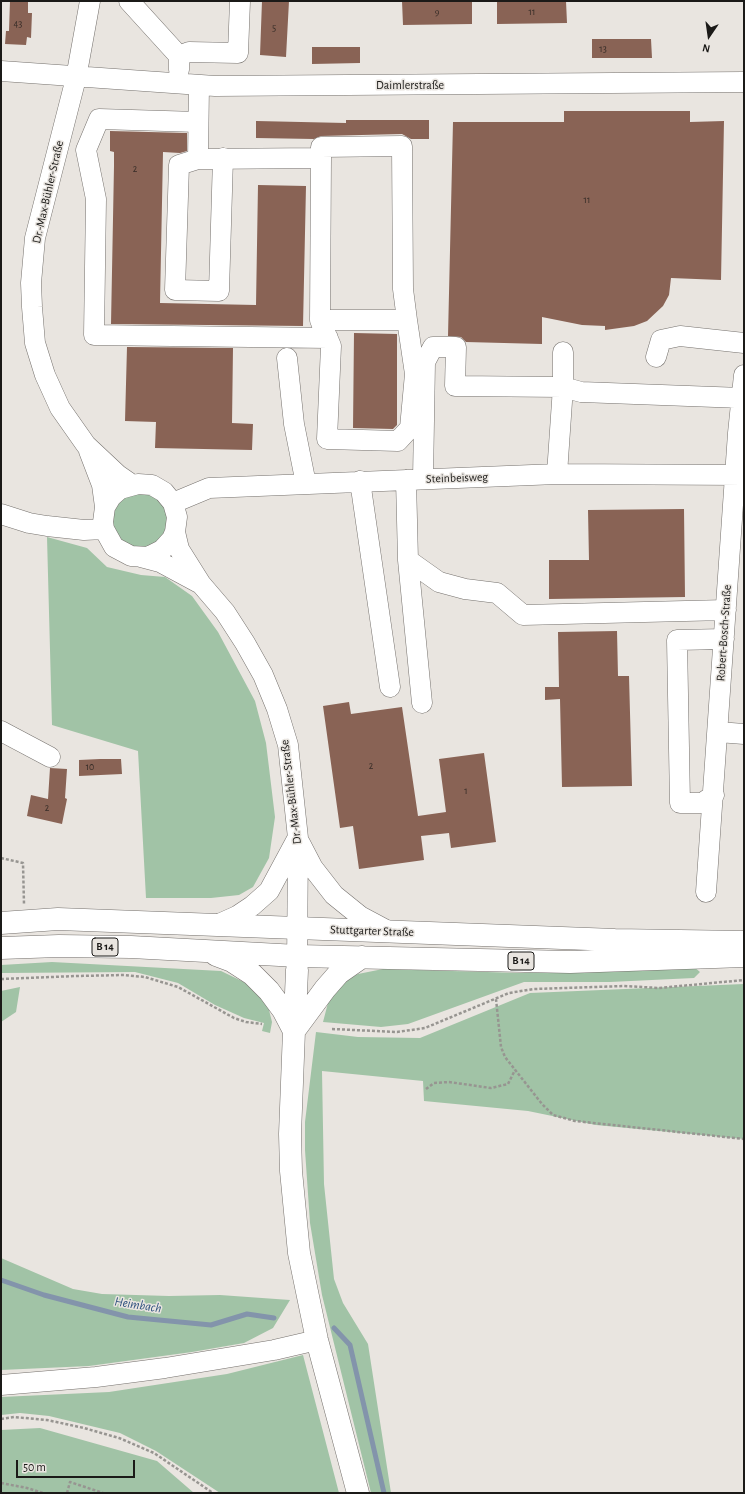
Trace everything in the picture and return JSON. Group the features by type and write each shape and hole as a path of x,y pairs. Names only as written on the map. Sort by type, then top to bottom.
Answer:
{"main road":[{"name":"Stuttgarter Straße","path":"1,923 58,919 219,924 390,932 744,942"},
{"name":"B 14","path":"1,948 73,946 131,947 210,952 298,963 362,957 570,962 744,956"},
{"path":"210,952 232,961 245,970 269,991 294,1024"},
{"path":"294,1024 334,978 362,957"},
{"path":"298,963 290,1126 291,1171 299,1253 317,1340 358,1493"}],"street":[{"name":"Dr.-Max-Bühler-Straße","path":"90,1 76,78 35,238 31,283 35,343 45,375 60,408 86,445 118,475 131,484"},
{"path":"129,1 179,56 179,84"},
{"path":"179,56 189,52 238,53 240,1"},
{"name":"Daimlerstraße","path":"1,71 76,78 199,85 744,82"},
{"path":"198,158 199,85"},
{"path":"198,122 100,120 86,150 96,199 94,335 328,338"},
{"path":"402,146 403,289 415,374 410,428 398,440 327,439 331,346 328,338 320,320 321,147 402,146"},
{"path":"223,158 219,291 175,290 179,165 198,158 223,158 321,158"},
{"path":"320,320 407,320"},
{"path":"656,357 661,340 680,336 744,343"},
{"path":"422,702 408,560 425,362 432,347 456,347 455,386 563,387 581,392 742,398"},
{"path":"557,474 563,387 563,352"},
{"path":"287,358 297,444 306,484"},
{"name":"Robert-Bosch-Straße","path":"706,892 726,610 740,474 744,375"},
{"name":"Dr.-Max-Bühler-Straße","path":"86,445 102,485 105,507"},
{"name":"Steinbeisweg","path":"173,503 209,488 557,474 740,474"},
{"path":"360,481 390,686"},
{"path":"131,484 152,485 164,492 173,503 177,518 175,532 168,545 162,550 148,557 131,556 122,553 111,543 104,529 103,514 111,497 120,489 131,484"},
{"path":"1,514 29,523 47,526 84,530 104,529"},
{"name":"Dr.-Max-Bühler-Straße","path":"175,532 179,549 201,584 225,612 263,675 277,709 288,745 298,838 298,963"},
{"name":"Dr.-Max-Bühler-Straße","path":"141,557 160,562 201,584"},
{"path":"408,560 439,582 465,589 497,593 523,615 726,610"},
{"path":"714,795 702,803 680,803 677,640 724,639"},
{"path":"1,731 50,757"},
{"path":"718,732 744,734"},
{"path":"219,924 237,916 252,906 269,891 298,838"},
{"path":"298,838 313,868 334,895 360,916 390,932"},
{"path":"1,1385 96,1377 165,1368 274,1350 317,1340"}],"path":[{"path":"1,858 23,863 24,906"},
{"path":"1,979 124,975 145,977 178,987 240,1020 262,1024"},
{"path":"332,1029 397,1032 425,1028 509,993 534,989 624,986 659,988 744,980"},
{"path":"496,998 501,1047 505,1057 553,1115 575,1121 744,1139"},
{"path":"426,1089 434,1082 449,1082 491,1088 508,1084 515,1070"},
{"path":"1,1419 14,1417 47,1420 84,1428 118,1438 154,1454 213,1493"},
{"path":"67,1493 70,1482 103,1493"},
{"path":"1,1483 43,1493"}],"green space":[{"path":"129,493 149,494 157,499 164,507 167,516 167,527 164,536 157,544 139,551 115,539 110,512"},
{"path":"47,537 87,548 107,567 141,575 165,577 192,596 218,632 255,701 266,743 275,817 269,858 253,887 239,895 211,898 146,898 138,751 52,725"},
{"path":"52,962 221,971 248,984 268,1006 272,1022 270,1033 262,1031 264,1023 244,1018 215,1005 178,983 135,972 1,973 1,965"},
{"path":"693,966 700,972 694,978 610,982 524,982 408,1024 381,1027 323,1022 329,999 344,981 358,974 383,969 521,973"},
{"path":"744,984 744,1139 596,1125 528,1111 424,1101 423,1081 322,1071 324,1184 334,1279 343,1303 368,1344 391,1493 371,1493 322,1295 310,1223 305,1150 305,1122 316,1032 358,1037 420,1038 530,993"},
{"path":"20,987 16,1012 1,1022 1,991"},
{"path":"1,1258 73,1289 102,1294 169,1296 220,1295 290,1300 273,1328 244,1343 192,1352 89,1366 1,1370"},
{"path":"303,1355 339,1493 220,1493 156,1451 120,1433 49,1416 20,1413 1,1415 1,1397 109,1392 227,1374"},
{"path":"40,1428 157,1461 194,1493 1,1493 1,1430"}],"building":[{"path":"10,1 28,1 28,13 32,13 31,38 27,37 26,45 5,44 6,31 9,31"},
{"path":"262,1 289,1 286,57 260,55"},
{"path":"402,1 472,1 472,24 403,25"},
{"path":"497,1 566,1 567,23 497,24"},
{"path":"592,39 651,39 652,58 592,58"},
{"path":"312,47 360,47 360,63 312,64"},
{"path":"564,111 690,111 690,122 724,121 721,280 671,278 669,295 663,306 647,321 634,326 605,330 605,326 582,325 542,317 542,344 466,342 461,337 448,336 453,122 564,122"},
{"path":"346,120 429,120 429,139 411,139 402,134 321,136 314,139 256,138 256,121 346,123"},
{"path":"110,131 187,133 187,151 180,153 163,152 160,303 256,305 258,185 306,186 303,326 111,324 114,152 110,151"},
{"path":"354,333 397,334 397,425 393,429 353,428"},
{"path":"127,347 233,348 232,423 253,424 252,450 155,448 156,422 125,421"},
{"path":"684,509 685,597 549,599 549,560 589,560 588,510"},
{"path":"617,631 618,676 629,676 632,786 562,787 560,699 545,700 545,687 559,687 558,632"},
{"path":"349,702 351,714 402,707 418,816 446,812 439,759 484,753 496,842 451,848 449,833 421,836 424,860 359,869 353,826 340,828 323,706"},
{"path":"121,759 122,774 79,776 79,760"},
{"path":"50,768 67,769 65,798 67,799 62,824 27,816 31,795 48,799"}],"waterway":[{"name":"Heimbach","path":"1,1280 44,1295 128,1317 211,1325 247,1314 274,1318"},
{"name":"Heimbach","path":"334,1328 350,1345 384,1493"}]}
